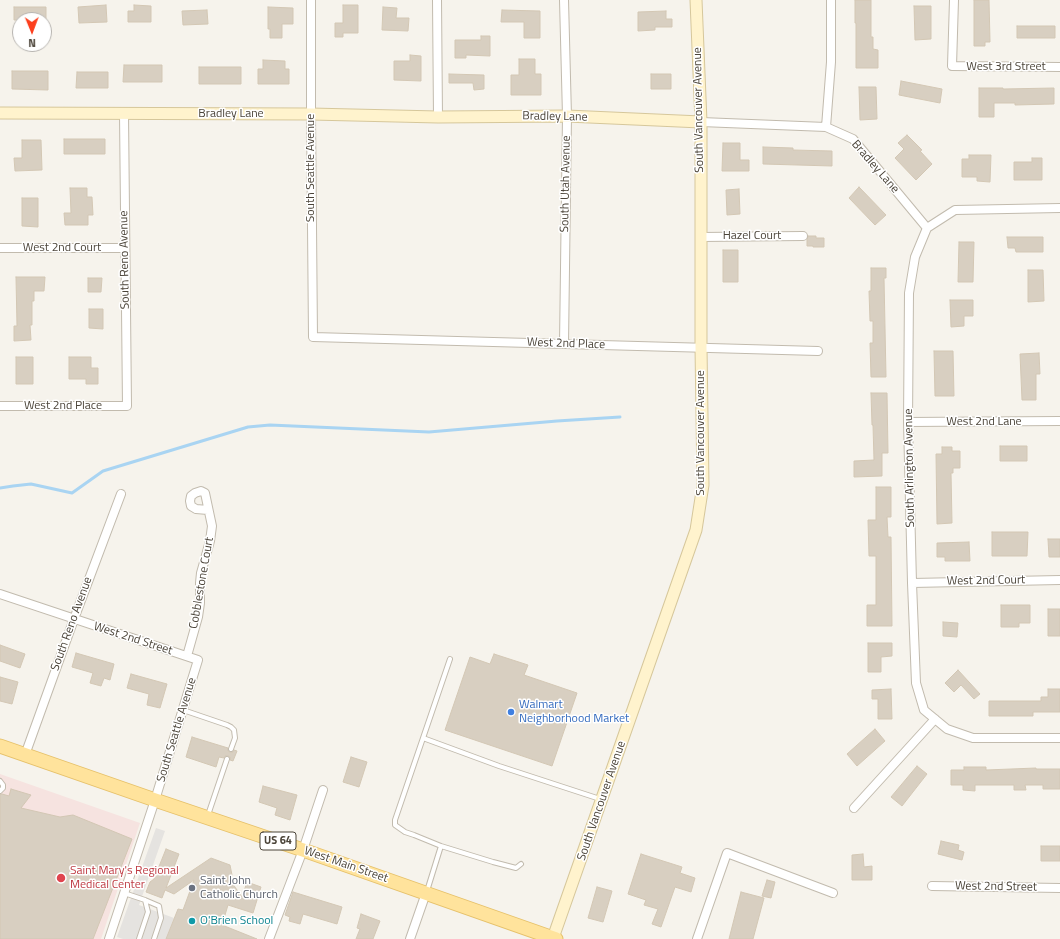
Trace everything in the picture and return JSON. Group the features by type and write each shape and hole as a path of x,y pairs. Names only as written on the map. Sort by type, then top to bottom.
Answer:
{"main road":[{"name":"West Main Street","path":"0,746 303,850 554,939"}],"street":[{"name":"South Seattle Avenue","path":"311,0 313,337"},
{"path":"437,0 438,116"},
{"name":"South Utah Avenue","path":"564,0 567,116 564,344"},
{"name":"South Vancouver Avenue","path":"554,939 696,530 703,485 701,347 701,122 696,0"},
{"path":"826,127 831,62 831,0"},
{"name":"West 3rd Street","path":"954,0 952,66 1060,67"},
{"name":"Bradley Lane","path":"0,113 567,116 826,127 852,140 927,228"},
{"name":"South Reno Avenue","path":"124,114 127,406"},
{"path":"927,228 955,210 1060,208"},
{"name":"South Arlington Avenue","path":"927,228 915,257 909,293 908,422 916,683 924,710 935,719"},
{"name":"Hazel Court","path":"701,237 803,236"},
{"name":"West 2nd Court","path":"0,248 125,248"},
{"name":"West 2nd Place","path":"313,337 818,351"},
{"name":"West 2nd Place","path":"0,406 127,406"},
{"name":"West 2nd Lane","path":"908,422 1060,422"},
{"name":"South Reno Avenue","path":"25,755 121,494"},
{"name":"Cobblestone Court","path":"187,656 198,617 201,573 210,541 212,526 208,510"},
{"name":"West 2nd Court","path":"912,583 1060,580"},
{"name":"West 2nd Street","path":"0,594 198,660"},
{"name":"South Seattle Avenue","path":"109,939 155,800 198,660"},
{"path":"854,808 935,719 947,729 973,738 1060,738"},
{"path":"269,939 303,850 323,790"},
{"path":"697,939 726,853 833,893"},
{"name":"West 2nd Street","path":"932,886 1060,888"},
{"path":"410,939 426,893"}],"lane":[{"path":"450,659 395,820 395,826 405,832 441,846 509,867 516,868 521,864"},
{"path":"183,710 231,727 234,730 235,738 231,749"},
{"path":"423,738 485,761 602,800"},
{"path":"207,818 227,759"},
{"path":"0,781 3,788 0,791"},
{"path":"426,893 441,846"},
{"path":"124,893 159,906 161,918 154,939"},
{"path":"139,939 148,912 145,900"}],"shaded area":[{"name":"Saint Mary's Regional Medical Center","path":"0,774 140,823 101,939 0,939"},
{"path":"156,828 165,831 139,905 174,918 166,939 123,939 117,937"}],"building":[{"path":"855,0 871,0 871,37 873,37 873,49 878,50 878,68 856,68"},
{"path":"974,0 989,0 990,42 985,42 985,46 974,46"},
{"path":"106,5 107,22 79,23 78,7"},
{"path":"134,5 151,6 151,22 128,22 128,11 134,11"},
{"path":"343,5 358,5 358,33 343,33 343,37 335,37 335,23 343,23"},
{"path":"914,6 931,6 931,39 915,40"},
{"path":"14,7 46,7 46,12 14,12"},
{"path":"268,7 293,8 293,24 282,24 282,38 270,38 270,29 268,29"},
{"path":"383,7 397,8 396,18 409,18 408,31 382,30"},
{"path":"207,10 208,24 183,25 182,11"},
{"path":"502,10 540,11 540,38 524,38 524,22 501,22"},
{"path":"666,11 666,19 672,19 672,27 655,27 655,30 638,31 638,12"},
{"path":"1017,26 1055,26 1055,38 1017,38"},
{"path":"481,36 490,36 490,56 466,55 466,58 455,58 455,40 481,40"},
{"path":"410,55 421,56 421,81 394,80 394,61 410,61"},
{"path":"519,59 535,59 535,74 541,74 541,95 511,95 511,75 519,75"},
{"path":"263,60 285,61 285,69 289,69 289,84 258,84 258,69 263,69"},
{"path":"124,65 162,65 162,82 123,82"},
{"path":"199,67 241,67 241,84 199,84"},
{"path":"12,71 48,71 48,90 12,89"},
{"path":"77,72 108,72 108,88 76,88"},
{"path":"449,74 484,75 484,89 474,90 473,83 449,83"},
{"path":"651,74 671,74 671,89 651,89"},
{"path":"901,81 942,89 940,103 899,95"},
{"path":"859,87 876,87 877,119 860,120"},
{"path":"979,88 1054,88 1054,104 1015,105 1015,103 994,103 994,117 979,117"},
{"path":"907,135 922,150 920,151 932,164 916,180 895,158 904,149 898,143"},
{"path":"64,139 105,139 105,154 64,154"},
{"path":"22,140 41,140 42,170 15,171 14,158 22,158"},
{"path":"723,143 740,143 740,160 749,160 749,171 722,171"},
{"path":"763,147 793,148 793,150 832,151 832,166 763,164"},
{"path":"969,155 991,155 990,182 977,181 977,177 962,177 962,159 969,159"},
{"path":"1032,158 1042,158 1042,180 1014,180 1014,162 1032,162"},
{"path":"859,187 886,215 875,225 849,198"},
{"path":"70,188 87,188 87,197 92,197 93,215 88,215 88,225 65,225 64,213 71,213"},
{"path":"739,189 740,214 727,215 726,190"},
{"path":"22,198 38,198 38,227 22,226"},
{"path":"808,236 824,238 824,247 807,246"},
{"path":"1007,237 1043,237 1043,252 1016,252 1015,248 1008,248"},
{"path":"959,242 974,242 973,282 958,282"},
{"path":"723,250 738,250 738,282 723,282"},
{"path":"871,268 886,268 886,278 884,278 886,377 871,377 870,343 873,343 873,321 870,321 869,291 871,291"},
{"path":"1028,270 1043,270 1044,301 1028,302"},
{"path":"16,277 45,277 44,291 34,291 34,301 32,301 32,325 30,325 31,340 14,341 14,326 17,326"},
{"path":"88,278 102,278 101,292 88,292"},
{"path":"950,300 973,300 973,316 964,316 964,326 951,327"},
{"path":"89,309 103,309 103,329 89,328"},
{"path":"934,351 953,351 954,396 935,396"},
{"path":"1039,353 1040,374 1036,374 1036,400 1022,400 1020,354"},
{"path":"16,357 33,357 33,384 16,384"},
{"path":"69,357 91,357 91,368 98,368 98,384 86,384 86,379 69,379"},
{"path":"871,393 887,393 888,453 882,453 882,476 854,477 854,461 874,460"},
{"path":"1000,446 1027,446 1027,461 1000,461"},
{"path":"942,447 952,447 952,451 960,451 960,468 953,468 953,473 951,473 952,523 937,524 936,454 942,454"},
{"path":"876,487 891,487 891,517 887,517 888,537 891,537 892,626 867,626 867,605 876,605 876,556 869,556 868,520 876,520"},
{"path":"992,532 1028,532 1027,556 992,556"},
{"path":"1048,539 1060,539 1060,557 1049,557"},
{"path":"969,542 970,561 945,561 945,557 937,557 937,543"},
{"path":"1001,605 1030,605 1030,623 1019,623 1019,627 1001,627"},
{"path":"1048,609 1060,609 1060,636 1048,636"},
{"path":"943,622 958,623 957,637 943,636"},
{"path":"868,643 892,643 892,656 881,657 881,672 868,672"},
{"path":"0,645 25,654 20,668 0,661"},
{"path":"76,653 114,664 110,680 104,678 101,686 90,683 93,673 72,667"},
{"name":"Walmart Neighborhood Market","path":"494,654 528,665 524,675 577,693 552,766 445,730 470,657 490,664"},
{"path":"958,670 980,694 974,699 961,685 954,692 945,683"},
{"path":"131,674 167,684 160,708 147,705 149,694 127,688"},
{"path":"0,677 18,682 12,704 0,701"},
{"path":"891,689 892,719 878,719 878,699 872,699 872,690"},
{"path":"1048,689 1060,689 1060,712 1033,712 1033,716 989,716 989,701 1041,701 1041,697 1048,697"},
{"path":"875,729 885,741 857,766 847,754"},
{"path":"192,737 228,748 228,751 230,752 233,752 234,750 237,751 233,761 230,760 230,757 228,756 225,756 224,758 219,757 216,767 186,757"},
{"path":"351,757 367,762 359,787 343,782"},
{"path":"917,766 927,774 902,806 891,797"},
{"path":"964,767 986,767 986,770 1036,768 1060,769 1060,789 1043,789 1043,785 1025,785 1026,790 1014,790 1014,785 975,785 975,791 963,790 963,785 951,785 951,770 964,770"},
{"path":"263,786 297,795 290,820 275,815 277,808 259,802"},
{"name":"Saint Mary's Regional Medical Center","path":"11,789 31,795 21,808 60,817 73,815 132,839 93,939 0,939 0,794 9,796"},
{"path":"941,841 959,845 958,850 964,852 962,860 938,854"},
{"path":"1041,846 1060,846 1060,861 1041,861"},
{"name":"Saint John Catholic Church","path":"166,849 179,854 166,888 211,858 230,865 232,875 230,880 242,897 247,882 261,887 253,913 228,905 222,925 257,939 166,939 178,909 183,910 194,880 174,894 165,890 162,898 146,892 150,882 154,879"},
{"path":"641,854 682,867 680,873 695,878 691,892 675,887 661,927 652,924 658,909 644,905 646,900 628,894"},
{"path":"863,854 864,867 872,866 872,880 852,880 852,855"},
{"path":"767,880 775,882 771,898 762,896"},
{"path":"597,887 612,891 603,922 588,918"},
{"path":"293,892 342,907 337,924 303,914 300,924 289,921 290,917 285,915"},
{"path":"741,892 764,898 753,939 729,939"},
{"path":"361,914 380,921 373,939 356,939 360,929 357,928"}],"waterway":[{"path":"0,488 31,484 72,493 103,471 248,427 270,425 429,432 620,417"}],"place":[{"name":"Walmart Neighborhood Market","path":"511,712"},
{"name":"Saint Mary's Regional Medical Center","path":"61,878"},
{"name":"Saint John Catholic Church","path":"192,888"},
{"name":"O'Brien School","path":"192,921"}]}
